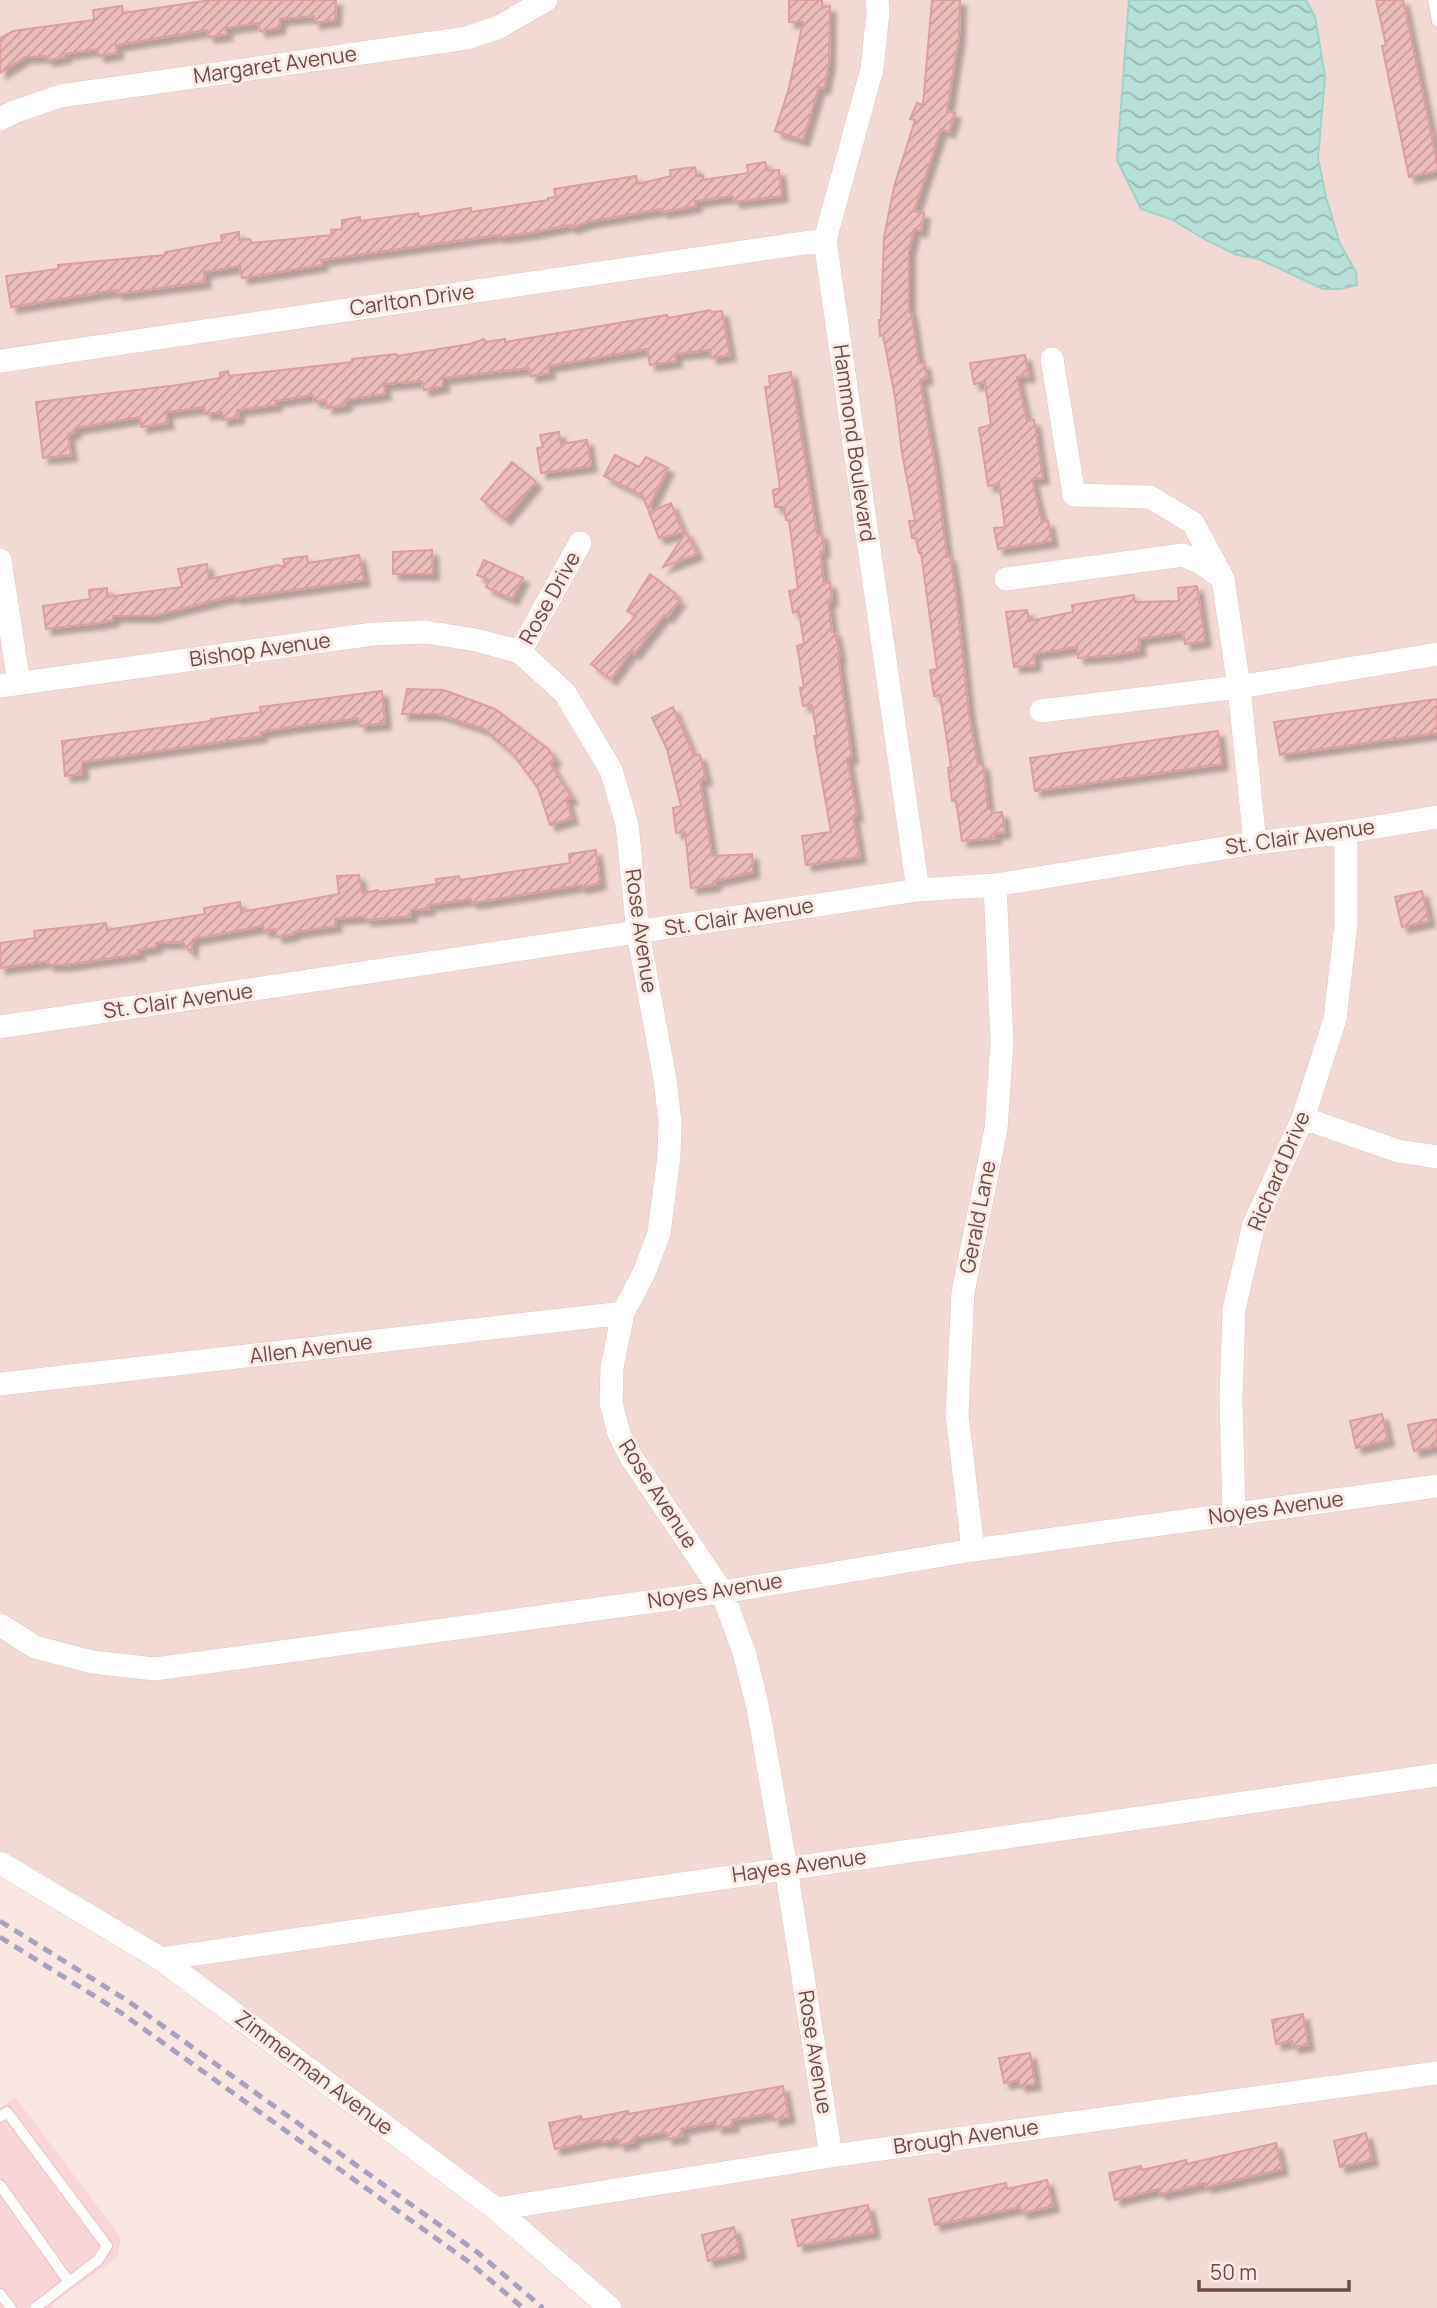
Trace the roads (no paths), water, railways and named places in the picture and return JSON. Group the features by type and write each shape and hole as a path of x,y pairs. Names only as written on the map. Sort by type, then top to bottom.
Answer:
{"street":[{"name":"Margaret Avenue","path":"0,119 61,96 467,37 499,27 546,0"},
{"name":"Hammond Boulevard","path":"877,0 872,69 825,240 918,890"},
{"name":"Carlton Drive","path":"0,361 825,240"},
{"path":"1052,359 1074,495 1150,497 1193,523 1223,579 1239,687 1255,843"},
{"name":"Rose Drive","path":"520,652 580,543"},
{"path":"1006,579 1183,555 1203,564 1223,579"},
{"path":"0,560 10,685"},
{"name":"Bishop Avenue","path":"10,685 373,634 426,632 476,640 520,652"},
{"name":"Rose Avenue","path":"520,652 565,693 611,770 627,824 638,933 665,1079 670,1122 659,1233 645,1273 623,1313 612,1367 611,1403 619,1434 631,1457 722,1592 744,1652 758,1708 786,1868 831,2156"},
{"path":"1041,711 1239,687 1437,654"},
{"name":"St. Clair Avenue","path":"0,1027 918,890 995,885 1437,817"},
{"name":"Richard Drive","path":"1234,1514 1231,1399 1234,1309 1254,1224 1303,1118 1335,1019 1346,925 1346,832"},
{"name":"Gerald Lane","path":"973,1550 957,1414 964,1292 996,1129 1001,1055 995,885"},
{"path":"1303,1118 1398,1152 1437,1157"},
{"name":"Allen Avenue","path":"0,1384 623,1313"},
{"name":"Noyes Avenue","path":"0,1625 35,1647 92,1662 155,1669 722,1592 973,1550 1437,1486"},
{"name":"Hayes Avenue","path":"161,1959 1437,1775"},
{"name":"Zimmerman Avenue","path":"0,1863 161,1959 496,2209 610,2308"},
{"name":"Brough Avenue","path":"496,2209 831,2156 1437,2073"}],"lane":[{"path":"1433,0 1437,21"},
{"path":"0,2117 7,2112 107,2246 98,2260 35,2308"},
{"path":"0,2185 69,2282"},
{"path":"0,2294 11,2308"}],"water":[{"path":"1129,0 1306,0 1315,17 1325,76 1318,158 1340,244 1356,272 1357,285 1323,289 1259,259 1237,255 1171,219 1141,209 1117,160"}],"railway":[{"path":"0,1921 128,2001 477,2252 543,2308"},
{"path":"0,1937 120,2012 469,2262 523,2308"}]}
